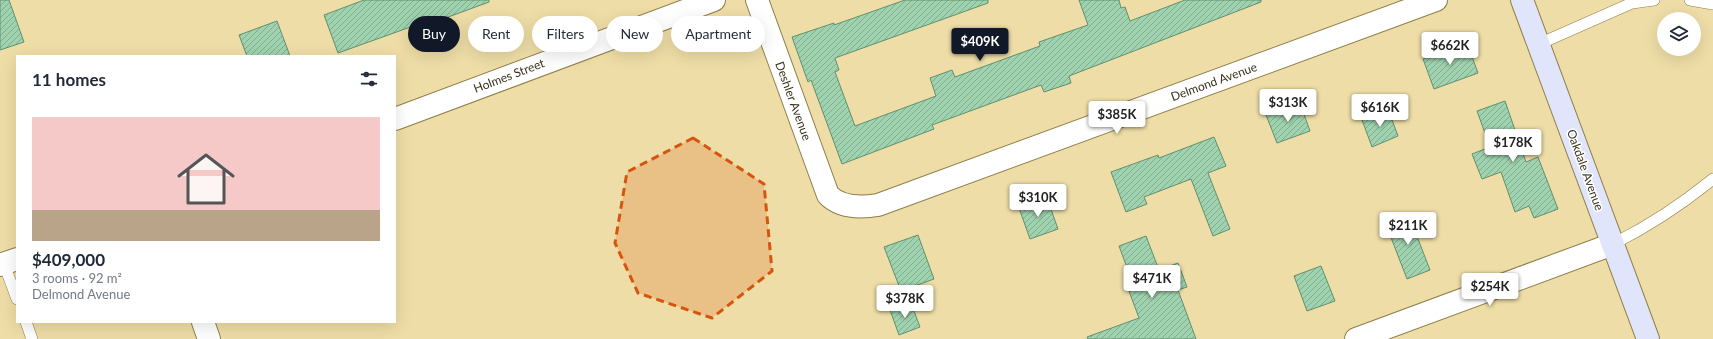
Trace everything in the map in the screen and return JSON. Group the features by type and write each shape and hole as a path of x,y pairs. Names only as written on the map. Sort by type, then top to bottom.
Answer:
{"street":[{"name":"Holmes Street","path":"396,119 714,0"},
{"name":"Deshler Avenue","path":"757,0 822,179"},
{"name":"Delmond Avenue","path":"822,179 828,195 836,203 864,208 878,205 1436,0"},
{"name":"Oakdale Avenue","path":"1522,0 1648,339"},
{"path":"1356,339 1613,244"},
{"path":"203,323 209,339"}],"lane":[{"path":"1539,44 1632,3 1654,0"},
{"path":"1690,0 1713,4"},
{"path":"1613,244 1644,228 1681,205 1713,179"},
{"path":"7,263 16,295"},
{"path":"26,323 32,339"}],"highlighted area":[{"path":"693,138 764,184 772,271 712,318 638,293 615,243 627,172"}],"building":[{"path":"0,0 9,0 24,42 0,50"},
{"path":"364,0 489,0 489,2 451,16 408,16 408,28 338,53 324,15"},
{"path":"905,0 988,0 988,3 835,58 839,70 835,72 855,126 936,96 930,78 952,70 955,77 1040,46 1039,42 1088,25 1079,0 1119,0 1121,8 1125,7 1130,21 1185,0 1261,0 1261,2 1069,76 1071,83 1044,92 1041,85 932,125 934,129 842,164 811,80 808,82 792,37 834,23 834,25"},
{"path":"277,21 290,55 247,55 239,35"},
{"path":"1467,43 1478,73 1434,89 1423,59"},
{"path":"1505,101 1526,162 1538,157 1558,209 1534,218 1529,206 1515,212 1501,172 1482,179 1472,154 1490,147 1477,111"},
{"path":"1300,103 1310,131 1277,143 1266,115"},
{"path":"1388,109 1398,136 1372,147 1362,120"},
{"path":"1214,137 1226,166 1208,173 1230,229 1213,236 1191,179 1144,197 1147,204 1126,212 1111,172 1158,155 1159,158"},
{"path":"1047,198 1058,229 1030,239 1019,208"},
{"path":"1408,213 1430,270 1407,279 1385,222"},
{"path":"918,235 934,279 901,291 884,247"},
{"path":"1146,236 1159,270 1178,263 1187,287 1178,290 1196,339 1088,339 1087,337 1139,318 1126,283 1132,281 1119,246"},
{"path":"1321,266 1335,301 1307,311 1294,276"},
{"path":"911,303 920,327 899,335 890,310"}]}
